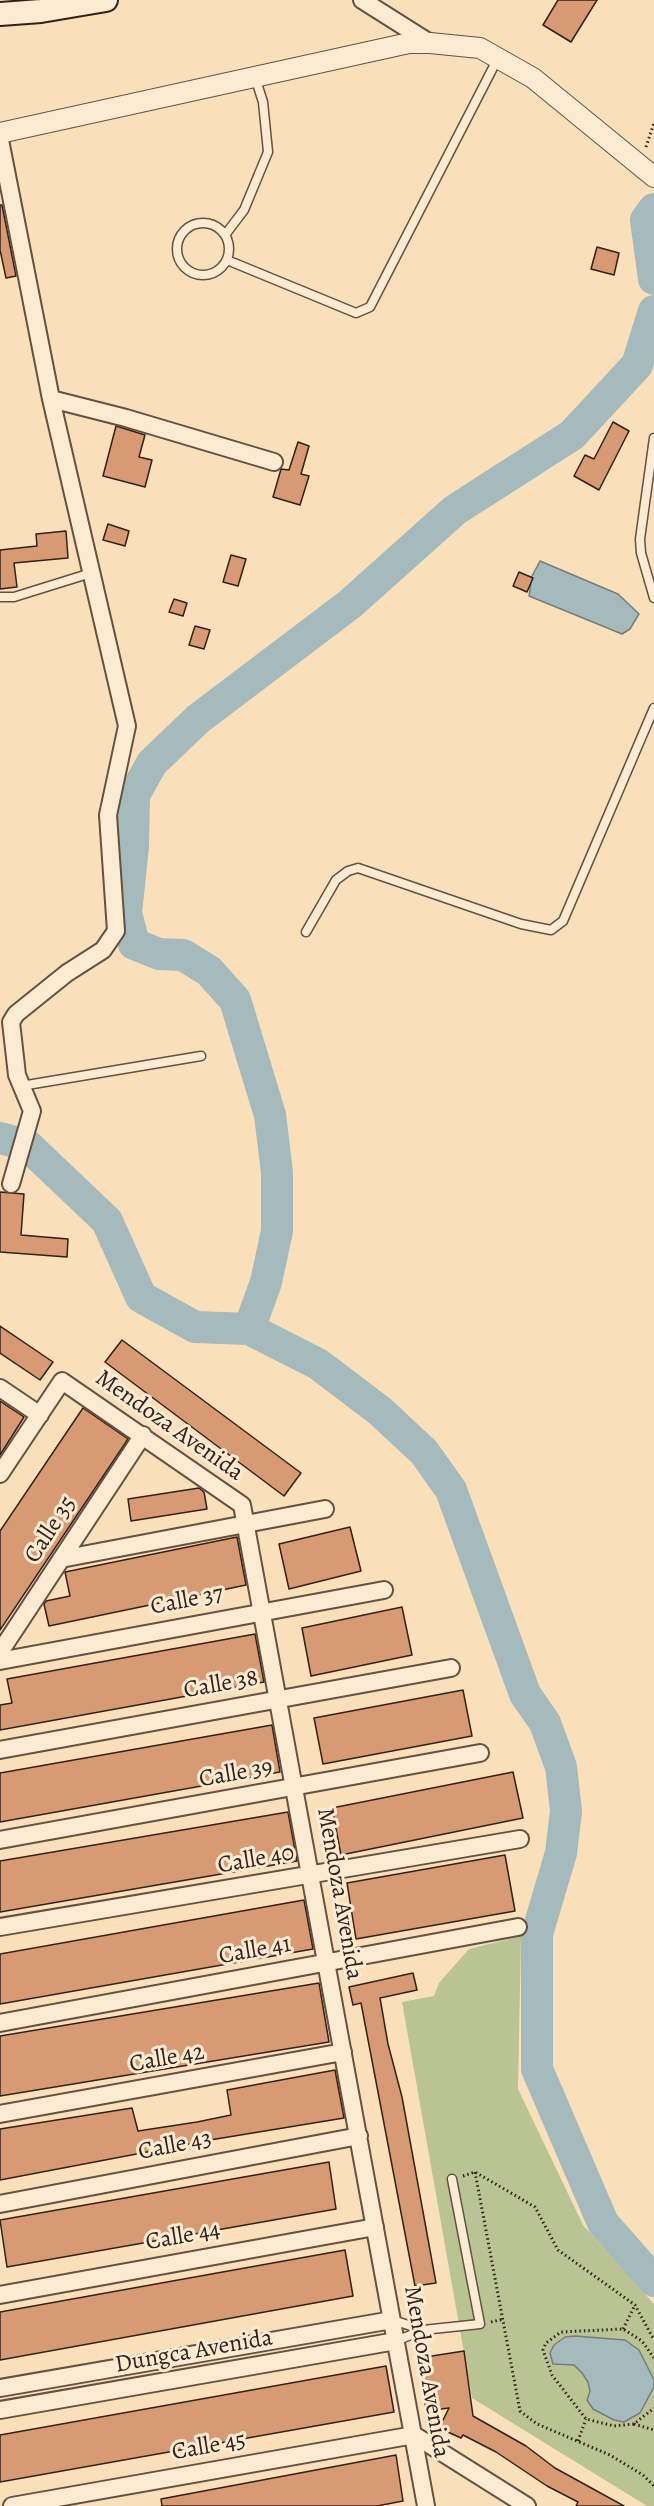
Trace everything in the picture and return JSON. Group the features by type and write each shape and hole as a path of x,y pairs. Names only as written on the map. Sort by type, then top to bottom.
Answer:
{"main road":[{"path":"0,14 41,11 106,0"}],"street":[{"path":"362,0 430,43"},
{"path":"0,134 409,42 430,43 480,48 533,78 649,173"},
{"path":"0,140 51,399 127,726 108,815 116,931 103,950 67,973 16,1014 11,1022 17,1075 32,1111 11,1184"},
{"path":"51,399 126,417 274,462"},
{"name":"Mendoza Avenida","path":"40,1415 62,1381 242,1505 426,2506"},
{"path":"0,1388 40,1415 0,1474"},
{"name":"Calle 35","path":"0,1652 142,1435"},
{"path":"61,1559 324,1509"},
{"name":"Calle 37","path":"0,1661 384,1590"},
{"name":"Calle 38","path":"0,1750 451,1668"},
{"name":"Calle 39","path":"0,1840 480,1753"},
{"name":"Calle 40","path":"0,1927 520,1839"},
{"name":"Calle 41","path":"0,2023 518,1927"},
{"name":"Calle 42","path":"0,2114 343,2052"},
{"name":"Calle 43","path":"0,2204 359,2136"},
{"name":"Calle 44","path":"0,2295 375,2227"},
{"name":"Dungca Avenida","path":"0,2388 392,2320"},
{"name":"Dungca Avenida","path":"0,2410 396,2341"},
{"path":"414,2435 518,2505"},
{"name":"Calle 45","path":"12,2506 414,2435"}],"lane":[{"path":"226,260 356,312 370,307 498,58"},
{"path":"225,235 244,210 268,152 263,102 255,77"},
{"path":"208,224 225,235 229,248 226,260 220,269 213,273 198,275 185,268 178,255 180,238 192,226 208,224"},
{"path":"654,438 640,539 641,553 654,598"},
{"path":"0,597 14,597 91,573"},
{"path":"306,932 336,880 348,871 358,868 539,929 550,930 563,921 654,708"},
{"path":"21,1086 201,1056"},
{"path":"396,2341 423,2330 480,2324 452,2179"},
{"path":"392,2320 423,2330"}],"path":[{"path":"649,173 654,123"},
{"path":"475,2172 520,2411 537,2424 578,2441 643,2475 654,2486"},
{"path":"452,2179 475,2172 535,2207 558,2250 635,2305 654,2340"},
{"path":"623,2329 635,2305"},
{"path":"654,2358 642,2341 623,2329 561,2332 546,2343 543,2350 545,2361 552,2375 586,2419 615,2426 634,2424 654,2430"},
{"path":"634,2424 654,2409"},
{"path":"578,2441 586,2419"}],"green space":[{"path":"521,1936 518,2089 583,2225 654,2304 654,2506 647,2506 472,2398 402,2002 434,1996 439,1983 469,1949"}],"shaded area":[{"path":"540,561 618,594 639,614 630,629 622,634 529,596 532,576"},
{"path":"565,2337 625,2340 639,2350 654,2380 654,2387 640,2413 624,2422 614,2420 593,2409 587,2400 590,2391 588,2382 582,2373 574,2365 553,2364 550,2353 554,2345"}],"building":[{"path":"558,0 597,0 571,42 543,25"},
{"path":"0,205 2,205 16,276 6,278 0,250"},
{"path":"597,247 619,253 614,275 591,269"},
{"path":"613,422 629,431 599,490 574,476 585,455 594,459"},
{"path":"116,426 145,435 139,457 152,460 145,487 103,476"},
{"path":"298,442 309,446 301,474 309,476 300,505 273,497 281,469 289,470"},
{"path":"108,524 129,531 125,546 103,540"},
{"path":"66,531 68,558 14,563 17,587 0,589 0,550 37,546 36,534"},
{"path":"231,555 246,559 238,586 223,582"},
{"path":"519,572 533,578 527,592 513,586"},
{"path":"174,599 187,603 183,616 169,612"},
{"path":"195,626 210,630 204,649 189,645"},
{"path":"0,1192 24,1194 21,1235 68,1239 67,1257 0,1252"},
{"path":"0,1326 53,1362 40,1380 0,1353"},
{"path":"122,1340 301,1473 284,1496 105,1362"},
{"path":"0,1401 24,1417 0,1455"},
{"path":"83,1408 128,1439 0,1630 0,1531"},
{"path":"199,1488 204,1492 207,1509 131,1521 128,1499"},
{"path":"350,1527 361,1571 289,1589 279,1544"},
{"path":"237,1537 246,1585 49,1626 44,1604 46,1601 70,1596 65,1572"},
{"path":"402,1607 412,1655 311,1676 302,1628"},
{"path":"255,1634 264,1682 0,1730 0,1705 12,1703 7,1679"},
{"path":"463,1690 472,1736 323,1764 314,1718"},
{"path":"272,1725 280,1772 0,1822 0,1773"},
{"path":"513,1772 523,1818 341,1855 332,1808"},
{"path":"288,1812 297,1861 0,1912 0,1861"},
{"path":"505,1855 515,1911 356,1939 347,1883"},
{"path":"304,1900 313,1949 0,2004 0,1954"},
{"path":"413,1973 417,1990 380,1998 388,2044 402,2097 436,2283 415,2286 361,2003 353,2005 349,1987"},
{"path":"319,1983 329,2042 0,2096 0,2036"},
{"path":"335,2070 344,2118 210,2140 0,2180 0,2129 132,2108 138,2131 197,2122 231,2115 227,2090"},
{"path":"329,2162 336,2209 7,2267 0,2220"},
{"path":"345,2250 353,2296 0,2360 0,2312"},
{"path":"464,2351 473,2416 526,2446 555,2468 624,2506 576,2506 578,2502 547,2486 496,2452 463,2435 461,2438 439,2428 449,2408 426,2411 419,2358"},
{"path":"386,2366 394,2412 0,2482 0,2435"},
{"path":"396,2455 403,2501 377,2506 162,2506 161,2499"}],"waterway":[{"path":"654,209 646,220 654,279"},
{"path":"249,1329 266,1282 277,1231 277,1172 270,1115 235,1000 209,971 183,955 159,954 134,944 126,913 133,846 134,795 152,763 198,719 350,604 455,510 572,435 637,365 654,311"},
{"path":"0,1138 27,1145 107,1221 141,1297 195,1327 249,1329 318,1364 380,1411 424,1452 451,1490 525,1694 545,1723 561,1767 566,1811 561,1853 537,1934 537,2069 603,2223 654,2281"}]}
